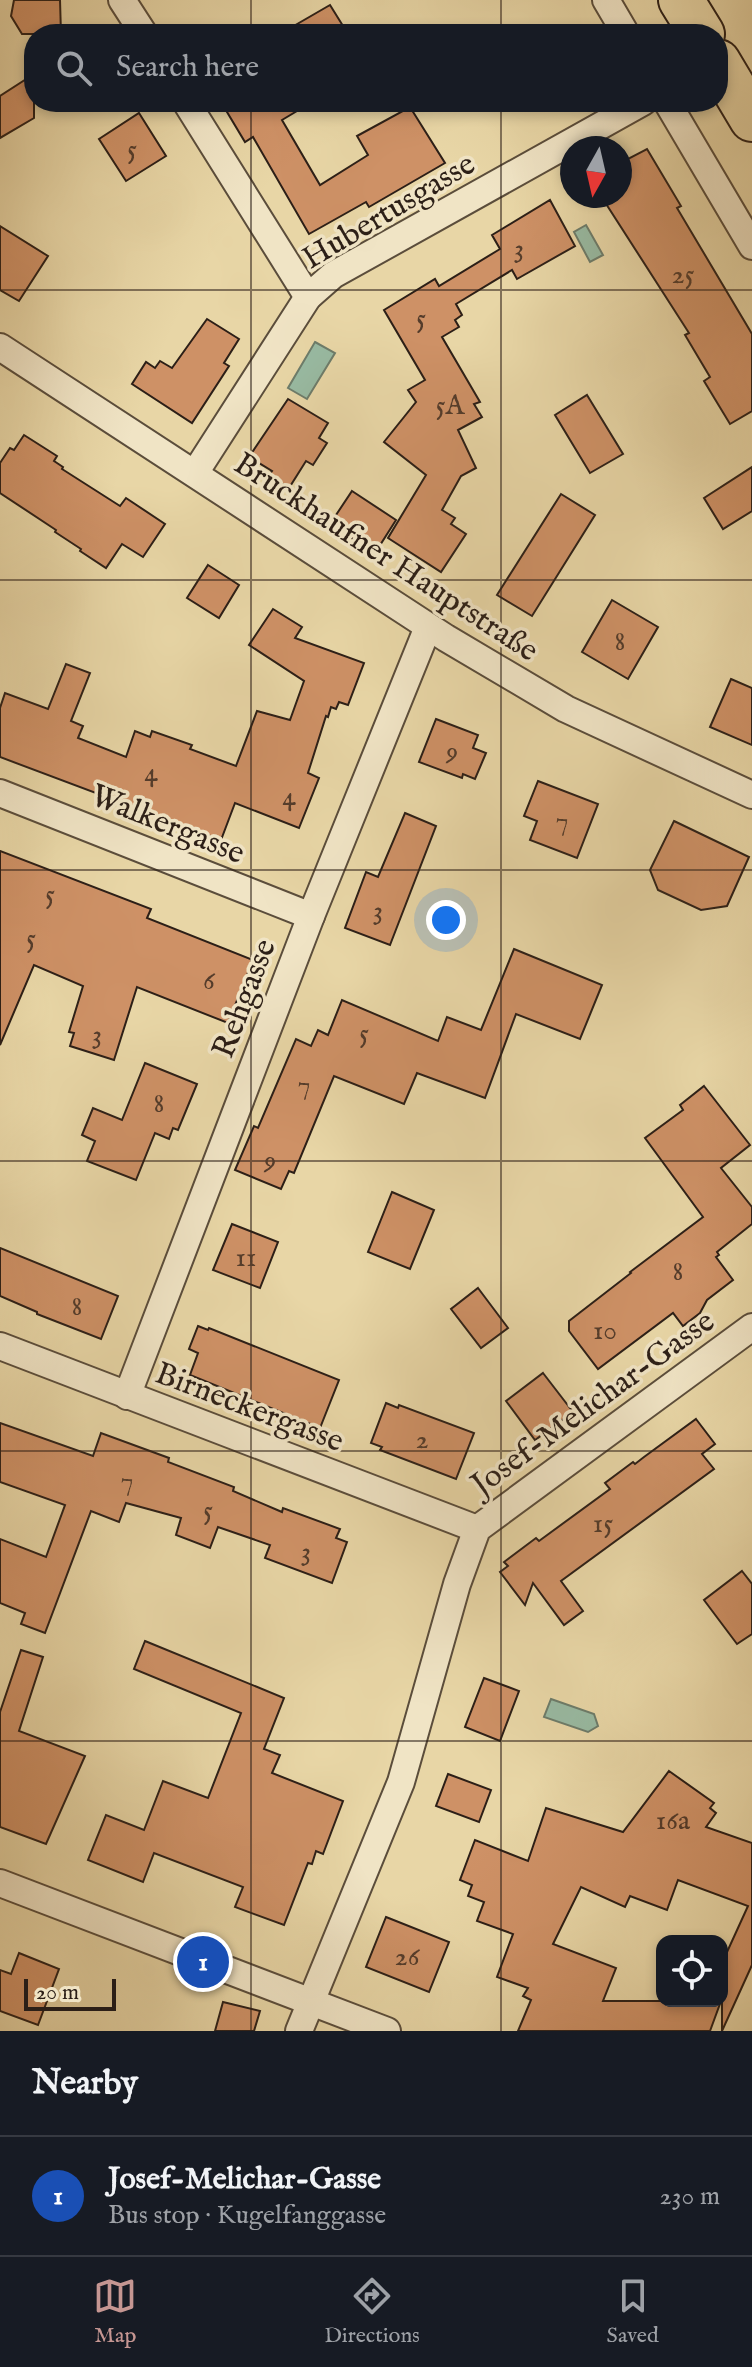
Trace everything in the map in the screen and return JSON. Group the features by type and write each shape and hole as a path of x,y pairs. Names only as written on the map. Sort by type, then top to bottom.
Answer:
{"highway":[{"path":"681,0 696,24"},
{"path":"728,79 752,119"}],"street":[{"path":"122,0 138,24"},
{"path":"606,0 620,24"},
{"path":"192,112 308,297"},
{"name":"Hubertusgasse","path":"195,473 308,297 333,275 625,112"},
{"path":"673,112 752,246"},
{"name":"Bruckhaufner Hauptstraße","path":"0,347 428,627 566,709 752,795"},
{"name":"Rehgasse","path":"127,1396 311,916 428,627"},
{"name":"Walkergasse","path":"0,793 311,916"},
{"name":"Josef-Melichar-Gasse","path":"299,2031 401,1782 457,1584 477,1529 752,1327"},
{"name":"Birneckergasse","path":"0,1346 477,1529"},
{"path":"0,1883 387,2031"}],"shaded area":[{"path":"586,225 603,255 590,262 574,232"},
{"path":"315,342 335,353 307,399 288,388"},
{"path":"551,1699 594,1714 598,1726 588,1732 544,1717"}],"building":[{"path":"14,0 60,0 61,24 24,24 22,34 11,16"},
{"path":"330,5 342,24 297,24"},
{"path":"24,80 24,112 34,112 34,118 0,138 0,96"},
{"path":"227,112 295,112 282,120 320,185 368,155 357,136 401,112 413,112 445,163 369,207 366,202 309,234 253,137 245,142"},
{"path":"139,113 166,156 126,181 99,139"},
{"path":"647,149 681,206 677,208 752,334 752,411 730,424 704,381 710,377 685,335 689,333 609,208 632,208 632,157"},
{"path":"550,200 575,246 517,279 512,270 456,304 462,315 455,320 459,327 442,337 480,402 474,404 482,417 458,430 476,468 461,476 442,510 455,518 451,524 466,534 441,572 388,538 426,475 384,442 416,402 408,390 425,380 384,310 435,279 439,286 500,249 492,235"},
{"path":"0,226 48,256 19,301 0,290"},
{"path":"207,319 239,339 224,363 229,366 192,423 132,384 146,362 155,368 160,361 172,368"},
{"path":"587,395 623,454 590,473 555,415"},
{"path":"288,399 328,423 319,438 327,443 313,465 306,461 289,488 269,475 272,471 249,457"},
{"path":"24,435 57,456 54,461 62,469 120,506 126,498 165,524 143,557 122,544 106,568 0,493 0,463"},
{"path":"752,467 752,511 723,529 704,498"},
{"path":"352,491 396,520 375,553 330,524"},
{"path":"561,494 595,515 532,616 497,595"},
{"path":"208,565 239,585 219,618 187,598"},
{"path":"612,600 658,627 628,679 582,652"},
{"path":"273,609 302,627 295,638 364,663 348,705 339,702 336,709 331,707 326,716 308,773 319,778 299,828 235,803 221,840 0,757 0,708 5,693 48,709 66,664 90,673 71,721 83,726 78,738 126,757 135,731 150,737 152,731 192,745 190,749 236,766 257,711 290,720 304,681 249,645"},
{"path":"731,679 752,688 752,745 710,727"},
{"path":"436,719 478,735 473,748 486,753 475,779 463,774 462,778 419,762"},
{"path":"538,781 598,804 577,858 530,840 537,821 524,816"},
{"path":"405,813 436,826 390,945 345,928 366,872 378,877"},
{"path":"674,821 749,857 727,906 701,910 658,890 650,870"},
{"path":"0,851 151,909 147,918 253,960 228,1023 137,987 114,1060 70,1046 74,1033 69,1032 83,986 34,965 0,1045"},
{"path":"514,949 602,985 580,1039 516,1014 485,1098 417,1073 404,1104 334,1076 294,1173 289,1171 281,1189 235,1170 254,1126 258,1128 296,1039 311,1046 318,1030 328,1035 342,1000 438,1041 447,1017 481,1030"},
{"path":"145,1063 197,1084 178,1130 173,1128 169,1139 155,1133 136,1180 87,1161 95,1141 82,1135 93,1108 122,1120"},
{"path":"704,1086 750,1145 721,1168 752,1207 752,1224 717,1252 719,1255 716,1257 733,1280 707,1300 700,1313 683,1326 673,1313 598,1369 569,1331 569,1321 703,1217 645,1138 683,1110 680,1105"},
{"path":"392,1192 434,1210 410,1269 368,1252"},
{"path":"232,1224 278,1242 260,1288 213,1270"},
{"path":"0,1248 118,1296 101,1339 0,1296"},
{"path":"478,1288 508,1328 481,1348 451,1309"},
{"path":"198,1326 339,1380 320,1428 190,1375 198,1353 189,1349"},
{"path":"543,1373 573,1412 535,1440 506,1401"},
{"path":"386,1403 474,1433 456,1479 380,1450 382,1447 371,1443"},
{"path":"696,1419 715,1444 702,1454 714,1469 561,1581 583,1611 564,1625 533,1583 525,1605 500,1572 508,1566 504,1562 536,1538 539,1541 610,1489 605,1483"},
{"path":"0,1423 93,1456 101,1433 169,1458 168,1462 234,1487 233,1491 282,1512 283,1508 340,1529 336,1538 347,1542 332,1583 265,1558 270,1545 218,1527 210,1548 176,1535 181,1518 126,1503 119,1522 91,1511 45,1633 21,1624 25,1613 0,1603 0,1539 46,1557 65,1505 0,1482"},
{"path":"742,1571 752,1584 752,1634 737,1644 704,1600"},
{"path":"145,1641 284,1698 264,1749 280,1755 272,1773 343,1801 323,1854 316,1851 312,1864 308,1863 284,1925 235,1907 243,1887 154,1853 143,1882 88,1860 106,1815 144,1830 163,1781 208,1798 241,1713 134,1669"},
{"path":"21,1650 43,1657 19,1731 85,1756 46,1844 0,1827 0,1712"},
{"path":"484,1678 519,1691 500,1741 465,1727"},
{"path":"669,1771 714,1803 710,1808 716,1813 706,1827 752,1843 752,1965 722,2031 722,2007 728,2007 728,1950 748,1906 678,1880 667,1910 630,1896 625,1907 581,1887 553,1944 616,1968 603,2001 656,2001 656,2007 719,2007 710,2031 518,2031 531,2000 523,1996 528,1988 497,1977 513,1934 477,1921 484,1902 468,1896 472,1885 460,1880 475,1840 528,1861 546,1808 623,1832"},
{"path":"448,1774 491,1790 479,1822 436,1806"},
{"path":"386,1917 449,1942 429,1992 366,1967"},
{"path":"19,1953 59,1969 38,2025 0,2011 0,1970 11,1974"},
{"path":"223,2002 260,2011 254,2031 215,2031"}],"place":[{"name":"Josef-Melichar-Gasse","path":"203,1962"}]}
